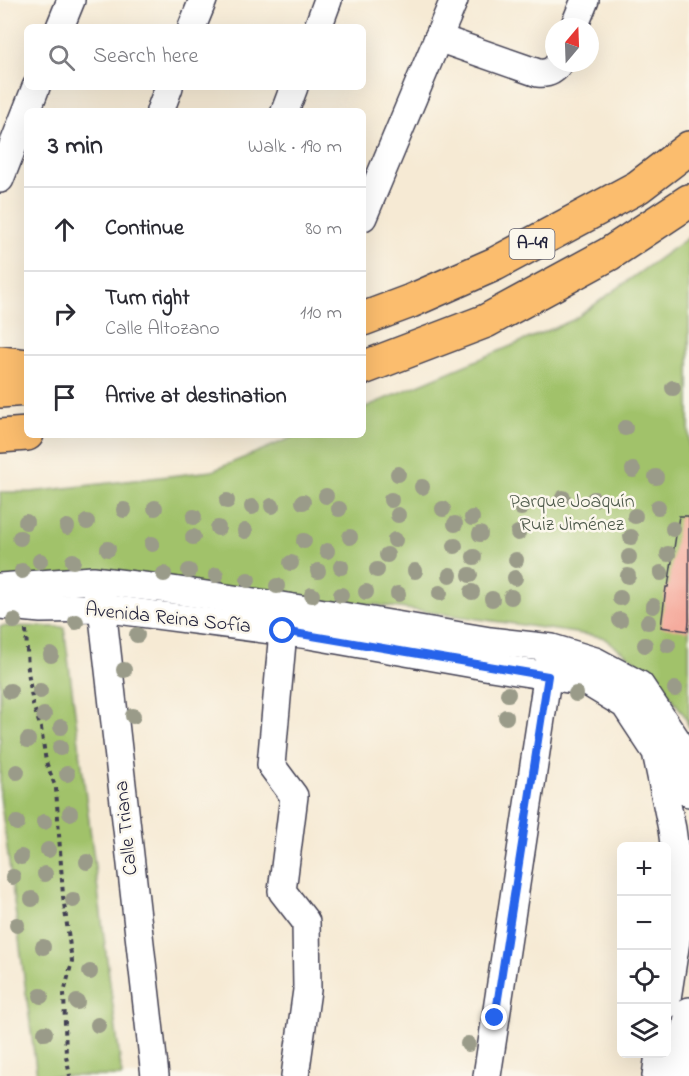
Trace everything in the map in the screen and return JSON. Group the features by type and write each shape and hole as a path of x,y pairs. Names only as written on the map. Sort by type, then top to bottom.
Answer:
{"highway":[{"name":"A-49","path":"366,317 411,301 495,264 638,187 689,148"},
{"name":"A-49","path":"366,367 486,321 609,254 689,201"},
{"path":"0,363 24,366"},
{"path":"0,391 24,389"},
{"path":"0,436 24,434"}],"street":[{"path":"61,24 71,0"},
{"path":"193,24 203,0"},
{"path":"319,24 328,0"},
{"path":"366,210 454,0"},
{"path":"578,18 585,0"},
{"path":"438,38 538,73 550,72"},
{"path":"28,108 35,90"},
{"path":"161,108 168,90"},
{"path":"286,108 293,90"},
{"path":"0,179 24,118"},
{"name":"Avenida Reina Sofía","path":"0,587 93,580 301,609 490,641 552,648 595,661 640,685 678,742 689,793"},
{"name":"Calle Triana","path":"93,580 102,608 155,1076"},
{"name":"Avenida Reina Sofía","path":"12,606 41,609 102,608 283,631 587,682 625,705 656,752 672,830 682,902 666,1004"},
{"path":"283,631 271,765 294,796 282,891 306,922 307,990 295,1076"},
{"path":"487,1076 552,648"},
{"path":"679,1076 689,1011"},
{"path":"656,1076 658,1058"}],"path":[{"path":"12,606 28,670 33,705 41,728 46,762 56,788 63,896 72,961 64,993 66,1056 70,1076"}],"green space":[{"name":"Parque Joaquín Ruiz Jiménez","path":"689,237 689,728 685,716 659,681 660,679 602,637 377,605 0,582 0,492 31,492 212,471 291,438 366,438 366,407 573,320"},
{"path":"0,626 64,627 122,1076 37,1076 0,795"}],"building":[{"path":"679,516 689,516 688,631 661,627"}],"route":[{"path":"283,631 548,676 495,1018"}]}
